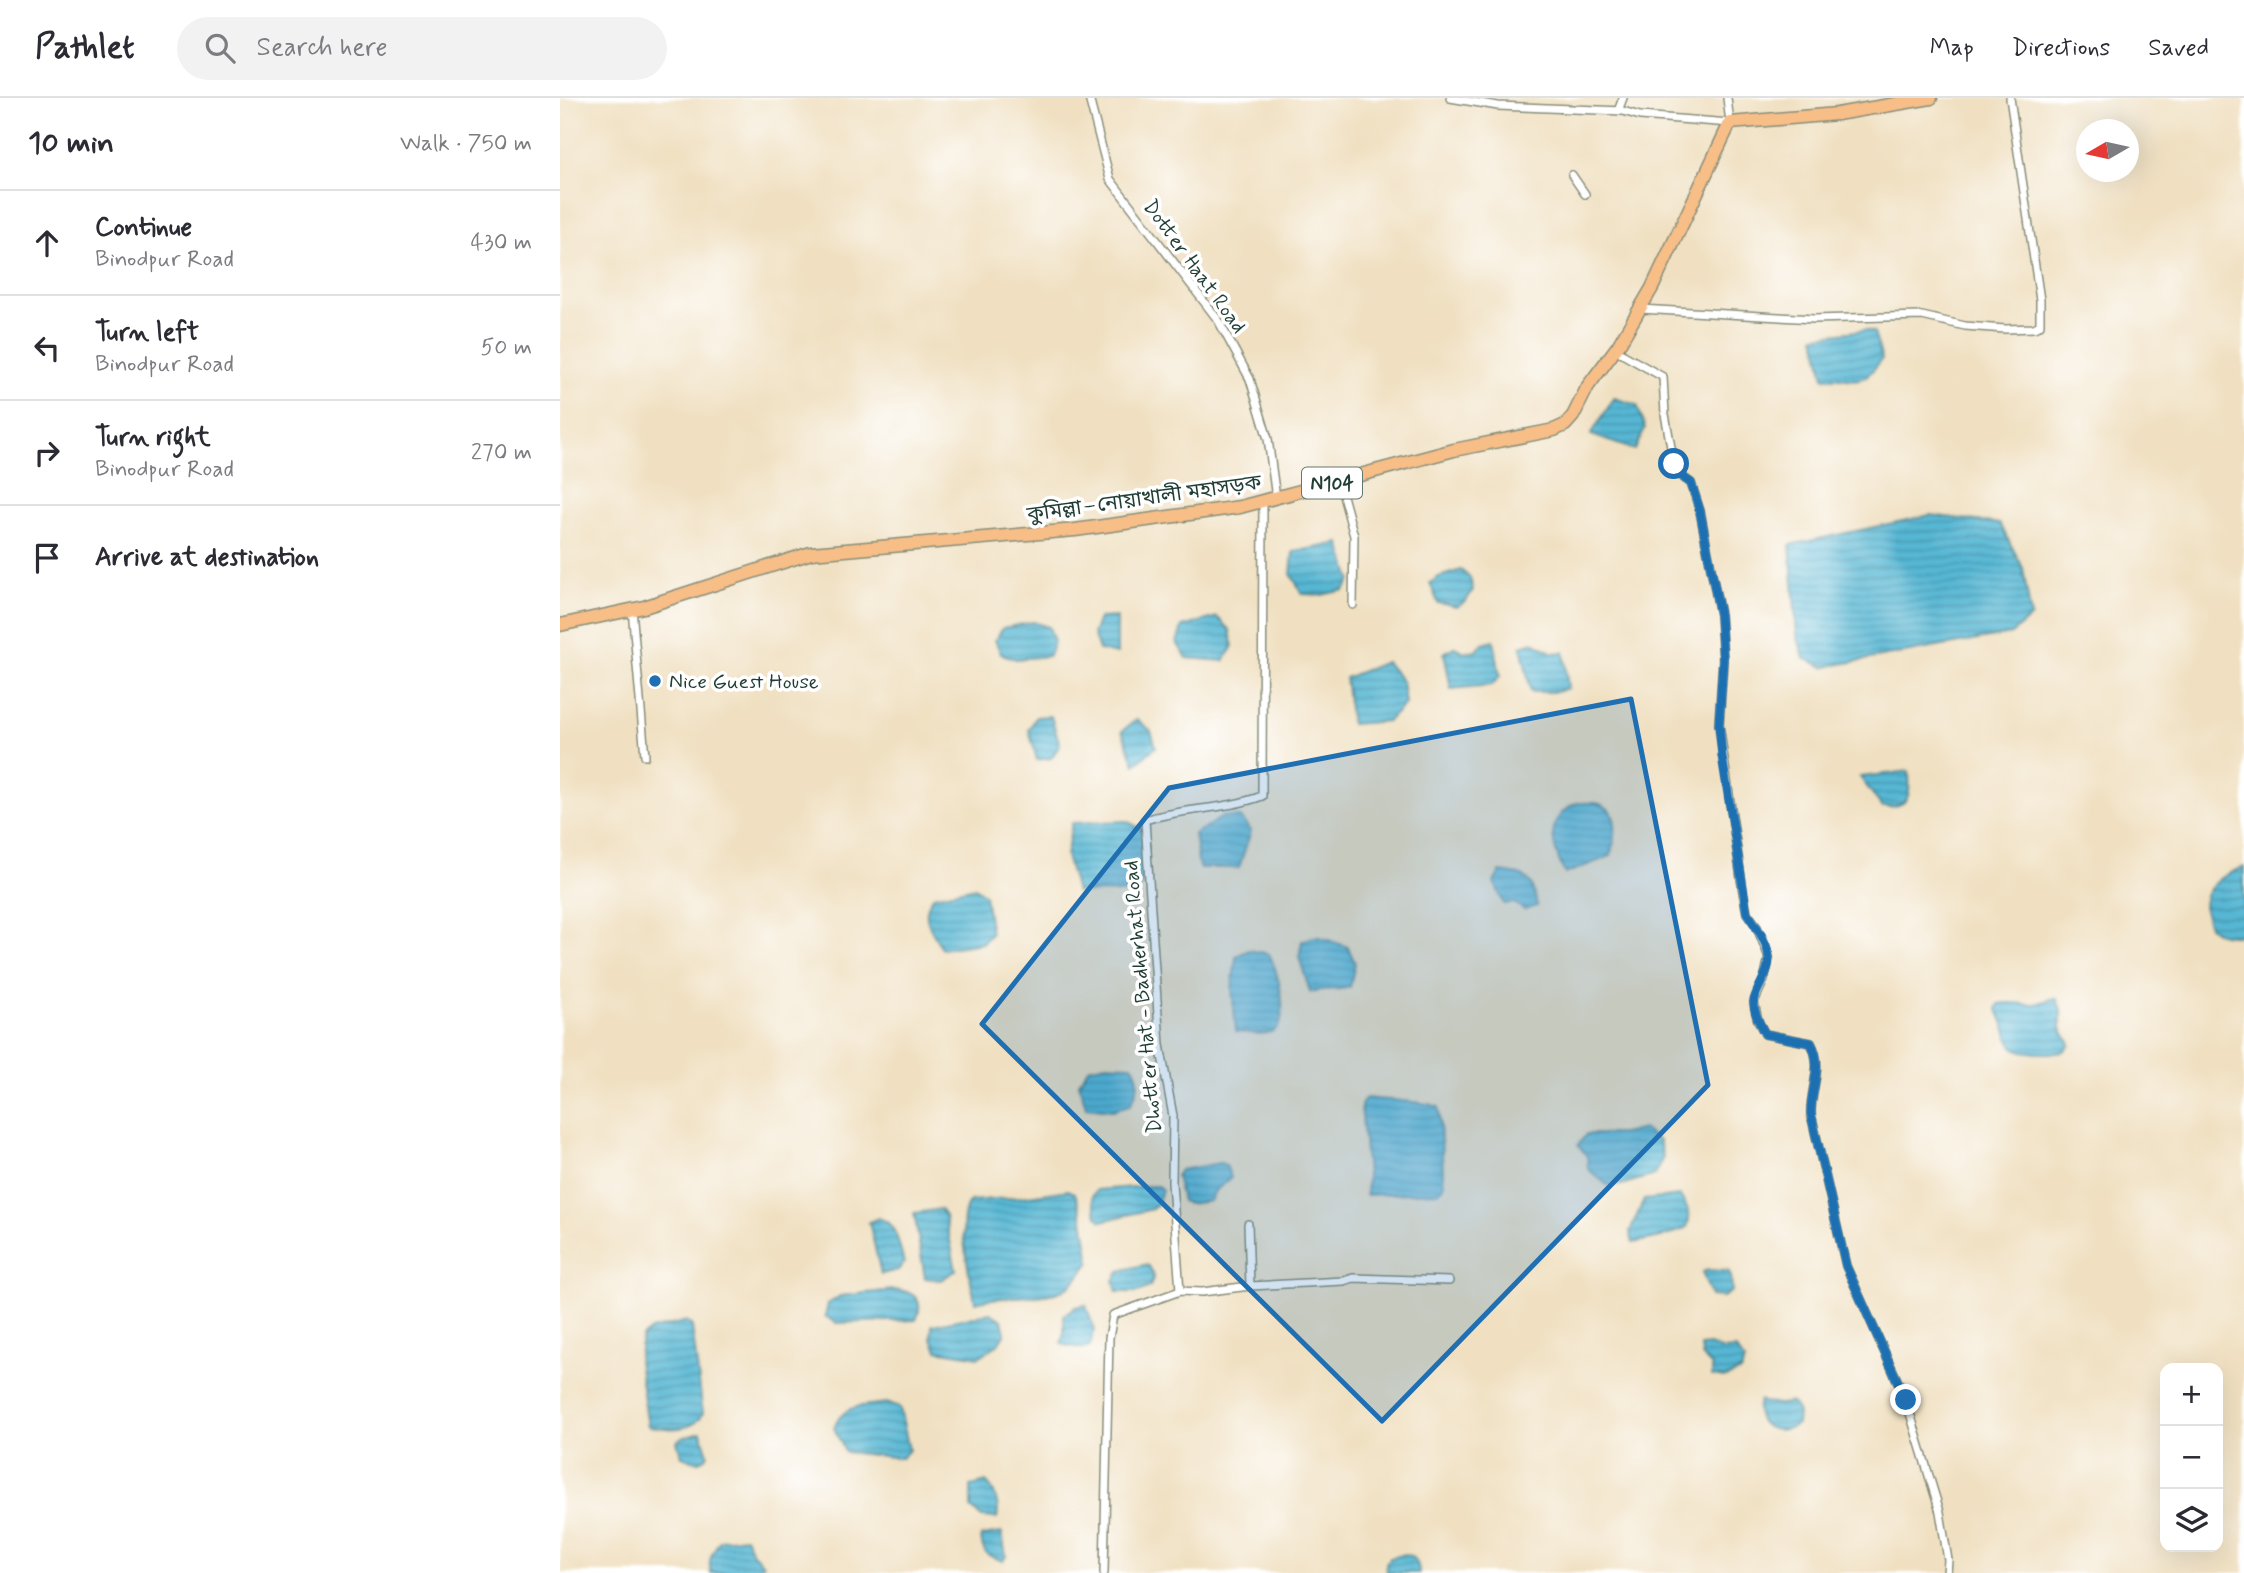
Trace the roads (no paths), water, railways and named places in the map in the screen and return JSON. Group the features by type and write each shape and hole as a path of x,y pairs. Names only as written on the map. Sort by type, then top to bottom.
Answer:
{"highway":[{"path":"1730,123 1837,114 1930,98"},
{"name":"কুমিল্লা–নোয়াখালী মহাসড়ক","path":"560,625 632,610 811,553 1133,523 1240,507 1454,450 1554,430 1565,425 1573,416 1588,386 1615,350 1640,309 1686,219 1730,123"}],"street":[{"name":"Dotter Haat Road","path":"1088,98 1110,179 1218,320 1250,379 1268,439 1269,500"},
{"path":"1450,98 1498,106 1621,111 1640,116 1730,123 1727,98"},
{"path":"1621,111 1623,98"},
{"path":"1640,309 1814,319 1922,316 1965,326 2005,329 2034,328 2040,325 2040,300 2010,98"},
{"path":"1572,175 1585,194"},
{"path":"1615,350 1663,377 1665,414 1674,464 1691,483 1700,511 1720,615 1723,660 1719,724 1743,892 1747,913 1756,925 1769,957 1764,980 1754,1002 1758,1021 1765,1034 1811,1043 1816,1052 1819,1067 1811,1101 1811,1114 1846,1266 1906,1400 1940,1512 1948,1560 1947,1573"},
{"path":"1339,481 1354,536 1353,605"},
{"name":"Dhotter Hat - Badherhat Road","path":"1181,1291 1172,1184 1173,1116 1160,1045 1145,820 1160,815 1245,803 1262,796 1269,500"},
{"path":"632,610 645,756"},
{"path":"1248,1224 1250,1286"},
{"path":"1104,1573 1109,1338 1113,1315 1181,1291 1202,1292 1250,1286 1344,1281 1353,1278 1448,1281"}],"water":[{"path":"1865,330 1874,332 1882,359 1874,369 1862,379 1824,378 1815,336"},
{"path":"1614,398 1637,405 1645,428 1635,450 1591,435"},
{"path":"1930,515 2000,524 2023,568 2031,617 2011,634 1824,667 1804,658 1797,635 1790,545"},
{"path":"1340,543 1351,580 1344,590 1322,595 1302,594 1291,574 1293,552"},
{"path":"1461,570 1470,578 1473,590 1466,601 1457,607 1438,603 1430,583"},
{"path":"1117,617 1117,654 1099,650 1093,634 1099,618"},
{"path":"1217,617 1230,630 1233,646 1224,661 1187,658 1177,643 1182,627"},
{"path":"1033,622 1049,627 1054,642 1049,656 1016,659 1001,654 995,640 1003,628"},
{"path":"1494,640 1500,676 1492,685 1451,689 1444,653 1454,647 1465,652 1476,651 1483,643"},
{"path":"1533,642 1553,653 1564,652 1568,688 1556,692 1531,692 1521,646"},
{"path":"1386,662 1402,681 1405,704 1388,721 1351,724 1345,678"},
{"path":"1051,716 1060,745 1051,758 1037,760 1029,730 1036,717"},
{"path":"1137,719 1151,731 1156,747 1135,764 1122,731"},
{"path":"1909,771 1907,799 1904,803 1892,807 1882,807 1860,777"},
{"path":"1577,803 1598,803 1612,813 1614,842 1611,856 1565,874 1553,834 1559,817"},
{"path":"1224,816 1241,817 1251,831 1239,868 1199,868 1194,834"},
{"path":"1126,821 1142,829 1148,847 1141,886 1124,893 1076,892 1066,856 1072,823"},
{"path":"2244,867 2244,936 2216,932 2206,919 2204,904 2209,890 2221,878"},
{"path":"1500,872 1528,879 1537,906 1524,910 1514,903 1504,904 1494,882"},
{"path":"975,887 985,895 991,934 982,943 942,949 928,923 929,903 933,896"},
{"path":"1313,937 1348,947 1355,963 1350,987 1310,992 1299,957 1302,941"},
{"path":"1249,950 1269,954 1279,981 1282,1004 1280,1024 1267,1033 1236,1032 1232,989 1236,956"},
{"path":"2056,998 2061,1009 2061,1028 2070,1044 2068,1047 2054,1053 2032,1053 2015,1048 1997,1009 1999,1004 2034,1004"},
{"path":"1106,1064 1132,1065 1135,1070 1138,1085 1130,1105 1112,1110 1086,1107 1079,1083 1088,1068"},
{"path":"1366,1098 1416,1102 1439,1107 1444,1187 1438,1192 1366,1195 1361,1105"},
{"path":"1643,1129 1659,1141 1663,1157 1655,1175 1621,1185 1607,1185 1588,1169 1587,1156 1578,1145 1586,1134 1622,1134"},
{"path":"1220,1163 1226,1165 1231,1178 1215,1191 1210,1201 1188,1204 1182,1201 1176,1176 1180,1170"},
{"path":"1158,1186 1162,1191 1157,1205 1152,1209 1102,1221 1097,1216 1092,1196 1097,1190"},
{"path":"1068,1190 1075,1193 1083,1218 1090,1262 1078,1278 1055,1293 975,1302 963,1235 965,1210 970,1201"},
{"path":"1680,1196 1688,1211 1687,1227 1670,1235 1633,1243 1630,1231 1644,1200"},
{"path":"940,1209 945,1216 956,1270 941,1280 925,1278 914,1213"},
{"path":"878,1218 889,1224 893,1230 904,1263 898,1270 881,1274 869,1222"},
{"path":"1149,1266 1154,1276 1150,1287 1138,1292 1117,1292 1114,1281 1119,1271"},
{"path":"1728,1271 1732,1291 1723,1297 1711,1296 1702,1272"},
{"path":"893,1290 907,1292 916,1298 919,1307 916,1320 836,1323 825,1316 828,1304 840,1296"},
{"path":"1086,1305 1094,1329 1090,1347 1084,1349 1061,1344 1064,1315 1075,1307"},
{"path":"990,1313 1002,1320 1005,1333 997,1345 979,1357 937,1350 931,1337 932,1325"},
{"path":"687,1321 692,1326 703,1413 694,1424 687,1427 648,1426 638,1361 642,1337 651,1330"},
{"path":"1710,1345 1721,1350 1736,1349 1744,1361 1741,1371 1724,1378 1712,1376 1712,1366 1702,1356 1701,1346"},
{"path":"1759,1401 1778,1405 1789,1402 1794,1404 1798,1414 1797,1424 1782,1430 1768,1427 1759,1417"},
{"path":"887,1403 900,1408 909,1450 902,1458 845,1452 834,1428 843,1414 855,1407"},
{"path":"701,1432 708,1454 706,1458 697,1462 682,1456 677,1442 680,1438"},
{"path":"986,1482 996,1498 997,1518 982,1517 971,1508 971,1486"},
{"path":"1002,1533 1006,1556 1003,1561 986,1553 981,1536"},
{"path":"745,1537 753,1553 763,1564 757,1573 711,1573 710,1559 720,1540"},
{"path":"1405,1554 1416,1561 1419,1573 1387,1573 1386,1563 1389,1558"}],"place":[{"name":"Nice Guest House","path":"655,681"}]}
